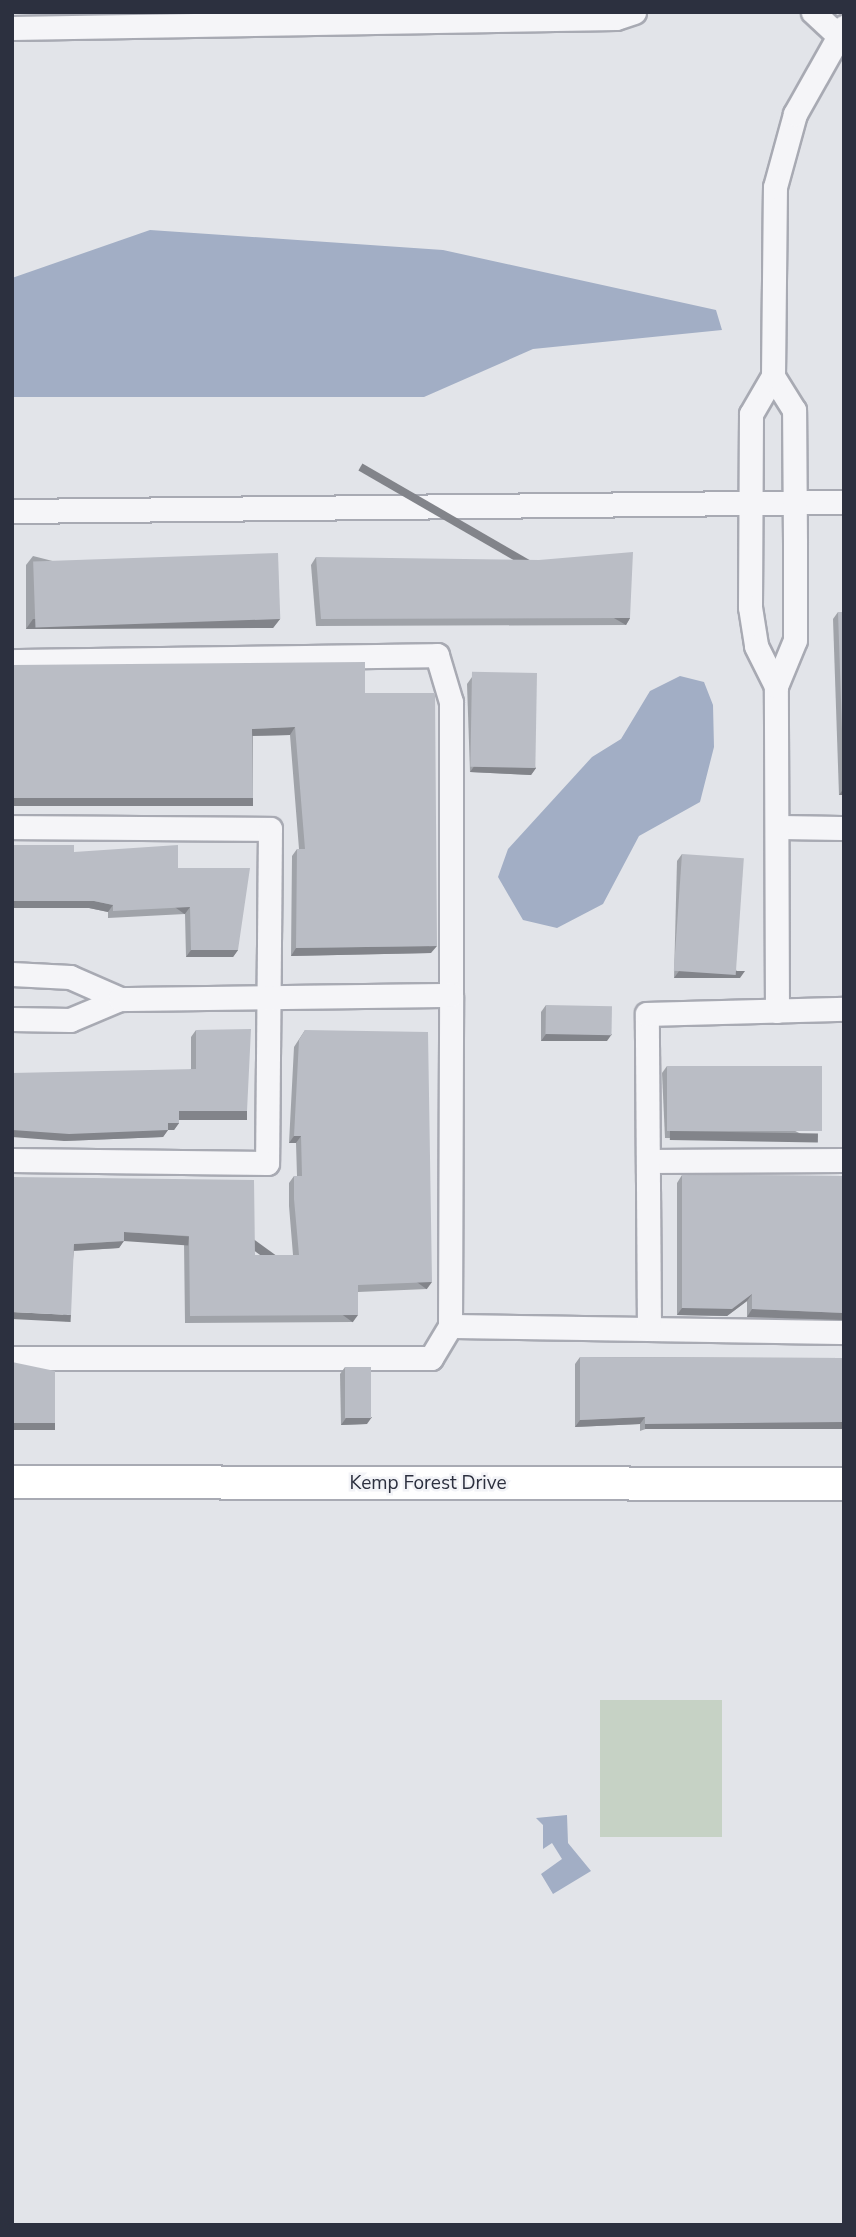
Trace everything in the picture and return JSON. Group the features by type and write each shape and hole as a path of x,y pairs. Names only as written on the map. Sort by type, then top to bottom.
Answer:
{"street":[{"path":"23,23 221,19 616,18 634,12"},
{"path":"777,1010 776,686 795,640 794,410 773,376 771,260 775,187 795,114 841,31 813,12"},
{"path":"773,376 751,414 750,607 756,646 776,686"},
{"path":"12,511 844,502"},
{"path":"12,661 437,655 451,702 450,1326 431,1358 12,1358"},
{"path":"12,827 270,829 267,1163 12,1160"},
{"path":"778,827 844,828"},
{"path":"12,974 70,977 120,999"},
{"path":"12,1019 70,1020 120,999 451,995"},
{"path":"649,1329 647,1014 844,1010"},
{"path":"648,1161 844,1160"},
{"path":"450,1326 844,1332"},
{"name":"Kemp Forest Drive","path":"12,1482 844,1484"}],"green space":[{"path":"600,1700 722,1700 722,1837 600,1837"}],"water":[{"path":"150,230 443,250 716,310 722,330 533,349 424,397 12,397 12,278"},
{"path":"680,676 704,682 713,705 714,747 700,802 639,836 603,904 557,928 523,920 498,877 508,849 592,757 621,739 650,691"},
{"path":"567,1815 568,1843 591,1871 553,1894 541,1874 562,1859 552,1843 543,1849 543,1825 536,1818"}],"building":[{"path":"633,552 630,618 321,619 316,557 539,560"},
{"path":"278,553 280,619 35,628 33,562"},
{"path":"838,612 844,612 844,788"},
{"path":"365,662 365,693 435,693 437,946 296,948 297,849 305,849 295,727 252,729 253,798 12,798 12,665"},
{"path":"472,672 537,673 535,768 470,767"},
{"path":"12,845 74,845 74,852 178,845 178,868 250,868 238,950 191,950 190,907 113,911 113,905 94,901 12,901"},
{"path":"682,854 744,858 736,975 674,971"},
{"path":"546,1005 612,1006 611,1035 545,1034"},
{"path":"251,1029 247,1111 179,1111 179,1123 168,1123 168,1130 69,1134 12,1130 12,1073 196,1069 196,1030"},
{"path":"305,1030 428,1032 432,1282 358,1285 358,1315 190,1316 189,1236 124,1232 124,1241 74,1244 71,1315 12,1312 12,1177 254,1180 255,1255 299,1255 294,1176 302,1176 301,1136 294,1136 299,1040"},
{"path":"667,1066 822,1066 822,1131 667,1131"},
{"path":"682,1175 844,1176 844,1313 752,1309 752,1294 732,1309 682,1308"},
{"path":"580,1357 844,1358 844,1422 645,1424 645,1417 580,1420"},
{"path":"12,1362 55,1371 55,1423 12,1423"},
{"path":"345,1367 371,1367 371,1418 345,1418"}]}
